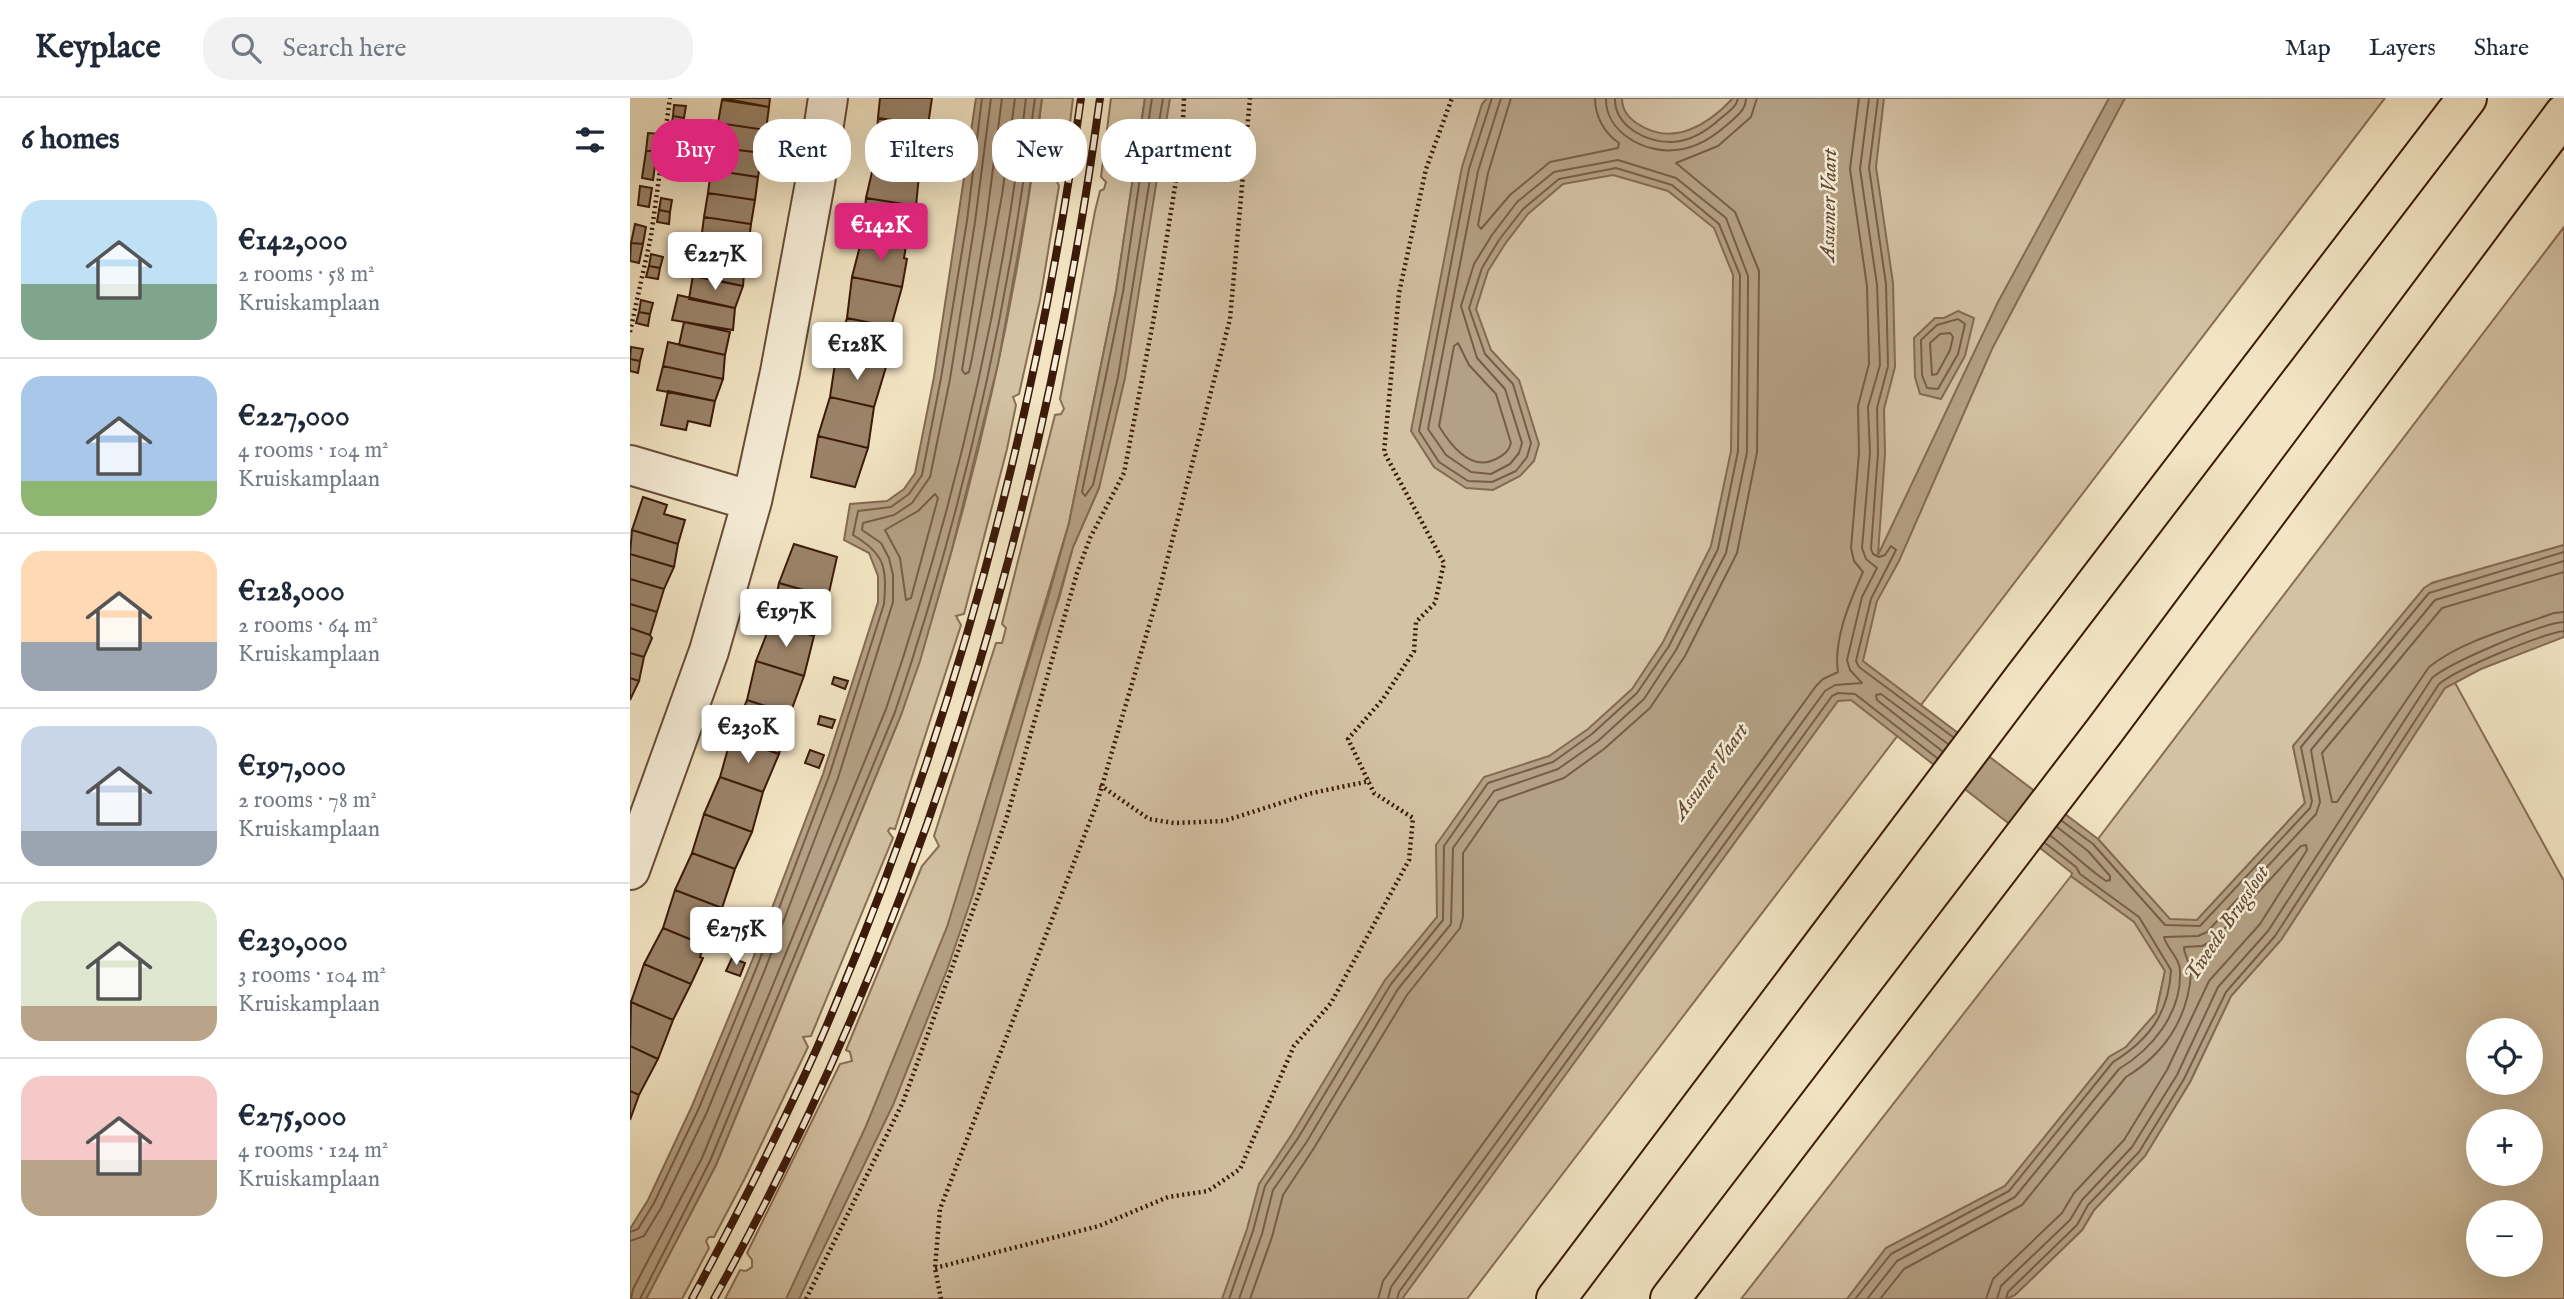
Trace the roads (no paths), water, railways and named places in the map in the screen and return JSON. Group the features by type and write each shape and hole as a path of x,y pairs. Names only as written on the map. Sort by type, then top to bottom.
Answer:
{"highway":[{"path":"1556,1299 2023,679 2467,98"},
{"path":"1670,1299 2105,730 2564,114"}],"street":[{"path":"630,870 709,651 752,501 780,372 828,98"},
{"path":"630,465 752,501"}],"water":[{"path":"976,98 1042,98 1039,119 992,119 992,182 1030,182 998,364 952,549 920,661 901,715 716,1165 646,1299 630,1299 630,1229 648,1200 692,1106 752,961 823,774 878,602 878,576 869,553 844,540 850,504 887,501 904,489 915,473 934,377 963,182 978,182 978,119 973,119"},
{"path":"1145,98 1170,98 1167,119 1142,119"},
{"path":"1487,98 1622,98 1624,110 1638,124 1651,131 1677,133 1689,130 1713,117 1733,98 1884,98 1876,167 1893,283 1895,367 1884,409 1885,453 1878,555 1998,302 2109,98 2125,98 1992,349 1899,561 1877,601 1863,661 2098,839 2170,919 2197,920 2305,803 2293,746 2424,588 2432,583 2564,545 2564,637 2481,669 2445,688 2281,940 2231,996 2190,1082 2145,1156 2094,1210 2082,1230 2015,1295 2006,1299 1847,1299 1886,1248 2005,1186 2109,1057 2126,1047 2156,1013 2165,971 2134,922 2071,876 2072,873 1851,700 1838,701 1402,1299 1222,1299 1247,1229 1259,1184 1385,980 1437,917 1436,845 1484,777 1549,756 1588,729 1632,689 1663,642 1711,546 1731,451 1733,275 1714,228 1668,191 1613,175 1563,184 1528,214 1488,271 1476,309 1491,350 1519,380 1539,444 1534,461 1520,476 1493,490 1466,488 1434,467 1411,431 1462,167 1482,104"},
{"path":"1132,182 1156,182 1125,378 1099,488 1073,547 973,894 947,970 893,1105 799,1299 786,1299 866,1126 947,927 1069,523 1116,291"},
{"path":"1958,311 1974,318 1965,356 1941,399 1920,394 1915,377 1914,338 1935,318 1944,318"}],"railway":[{"path":"692,1299 757,1175 817,1048 908,818 947,700 982,582 1039,342 1081,98"},
{"path":"714,1299 787,1159 853,1015 911,867 963,717 1007,564 1045,410 1076,254 1100,98"}],"water label":[{"name":"Assumer Vaart","path":"1828,205"},
{"name":"Assumer Vaart","path":"1710,771"},
{"name":"Tweede Brugsloot","path":"2226,923"}]}
